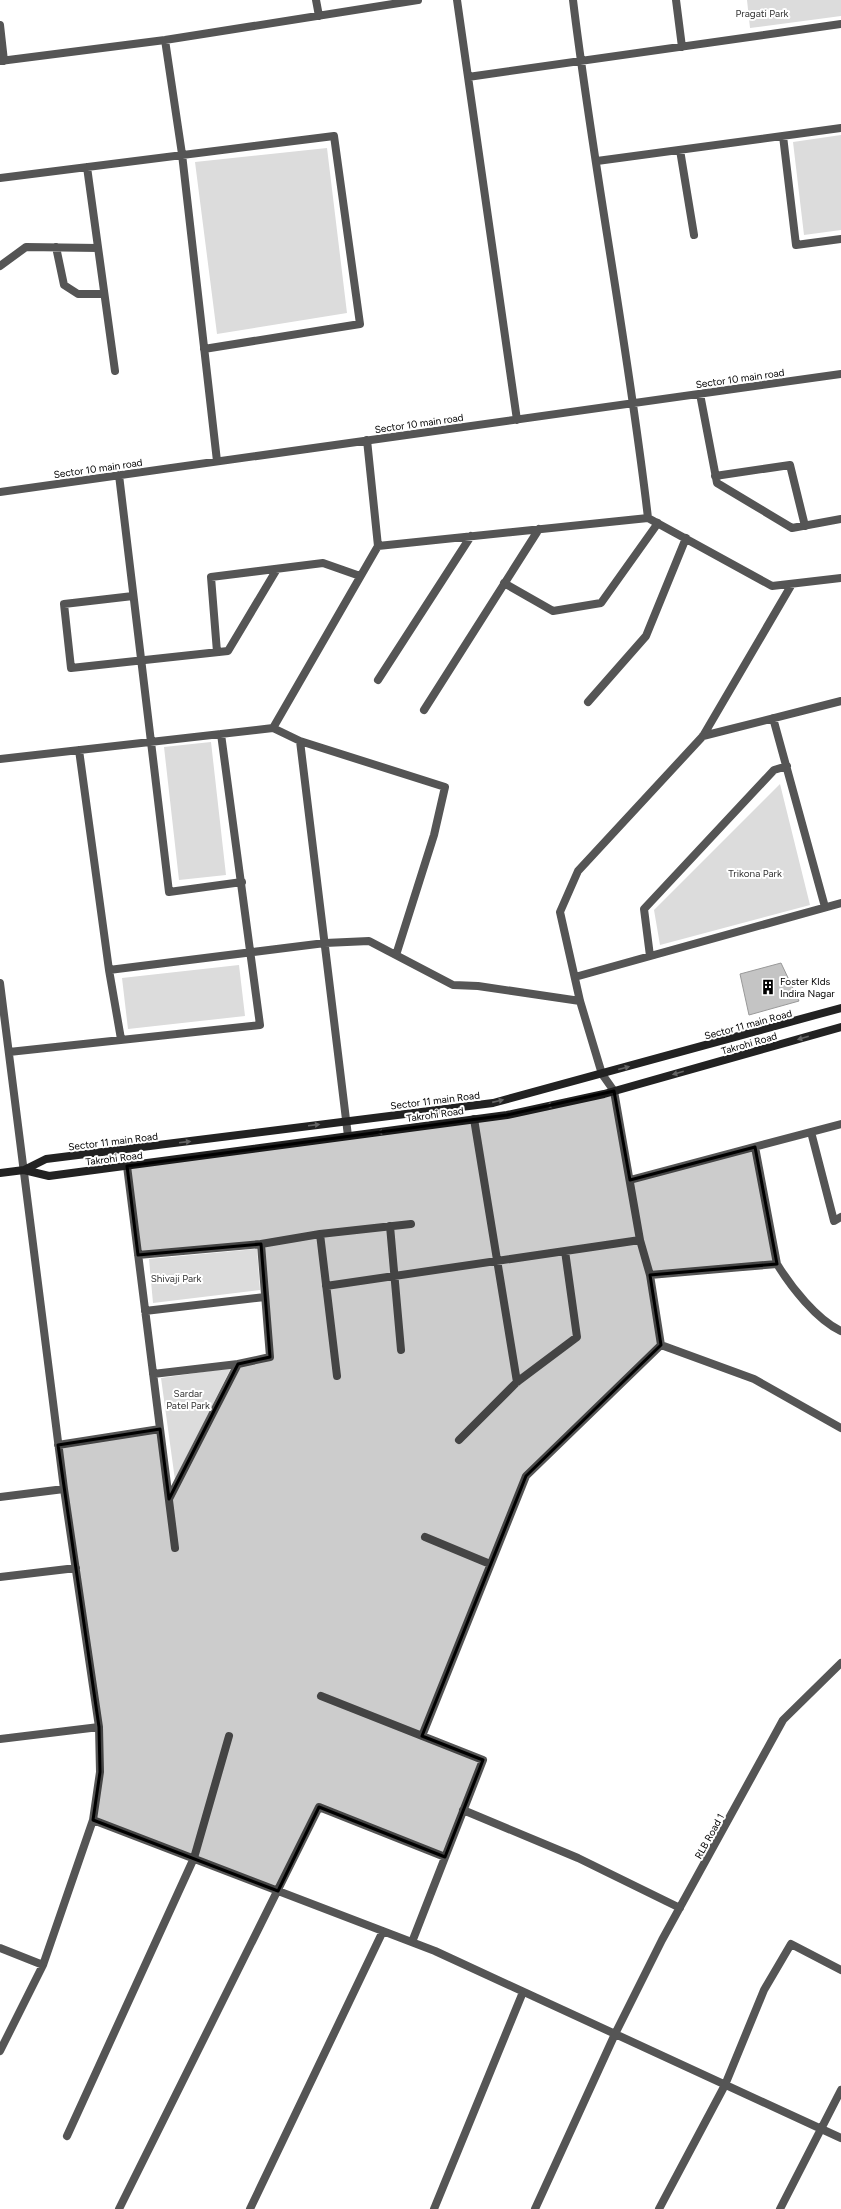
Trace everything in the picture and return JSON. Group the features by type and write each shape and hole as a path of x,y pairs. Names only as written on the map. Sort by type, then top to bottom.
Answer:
{"street":[{"path":"316,0 319,16"},
{"path":"0,25 2,61 165,40 418,0"},
{"path":"457,0 517,420"},
{"path":"573,0 581,61 634,403 648,518"},
{"path":"676,0 682,47"},
{"path":"468,77 841,24"},
{"path":"165,40 182,154 216,461"},
{"path":"597,161 841,128"},
{"path":"0,178 334,136 360,324 204,349"},
{"path":"783,136 796,245 841,239"},
{"path":"680,150 694,235"},
{"path":"88,166 115,371"},
{"path":"0,266 26,247 98,248"},
{"path":"56,247 64,285 78,294 104,294"},
{"name":"Sector 10 main road","path":"0,492 634,403 841,376"},
{"path":"700,394 717,483 792,528 841,519"},
{"path":"273,728 378,546 367,440"},
{"path":"715,476 790,465 805,526"},
{"path":"120,475 140,660 169,892 242,882"},
{"path":"378,546 648,518 772,586 841,578"},
{"path":"504,583 553,611 601,603 658,523"},
{"path":"424,710 539,529"},
{"path":"378,680 471,536"},
{"path":"588,702 646,636 686,538"},
{"path":"217,652 212,577 323,563 360,576"},
{"path":"133,596 64,604 72,668 228,651 277,569"},
{"path":"661,1345 650,1275 640,1240 614,1091 602,1074 580,1001 560,912 578,871 703,736 792,584"},
{"path":"703,736 841,700"},
{"path":"773,718 825,907"},
{"path":"0,759 273,728 300,741 445,787 434,835 396,955"},
{"path":"9,1052 260,1025 221,734"},
{"path":"300,741 348,1136"},
{"path":"79,750 109,970 121,1039"},
{"path":"650,956 644,909 774,770 787,766"},
{"path":"575,976 841,903"},
{"path":"109,970 325,943 369,941 453,985 478,986 580,1001"},
{"path":"0,982 58,1445 99,1727 100,1772 94,1820 42,1965 0,2051"},
{"name":"Sector 11 main Road","path":"24,1170 46,1159 493,1103 841,1008"},
{"name":"Takrohi Road","path":"24,1170 49,1176 507,1115 614,1091 841,1027"},
{"path":"474,1119 517,1382"},
{"path":"630,1180 841,1124"},
{"path":"812,1132 834,1221 841,1217"},
{"path":"755,1147 777,1264 789,1283 832,1327 841,1331"},
{"path":"127,1166 175,1548"},
{"path":"0,1173 24,1170"},
{"path":"138,1255 261,1244 320,1234 411,1224"},
{"path":"390,1226 401,1350"},
{"path":"320,1234 337,1376"},
{"path":"326,1286 640,1240"},
{"path":"153,1374 238,1364 270,1357 261,1244"},
{"path":"459,1440 517,1382 577,1337 565,1251"},
{"path":"650,1275 777,1264"},
{"path":"145,1312 265,1297"},
{"path":"661,1345 754,1379 841,1428"},
{"path":"422,1736 526,1476 661,1345"},
{"path":"169,1499 238,1364"},
{"path":"58,1445 160,1429"},
{"path":"0,1496 64,1488"},
{"path":"425,1537 490,1564"},
{"path":"0,1577 76,1568"},
{"name":"RLB Road 1","path":"535,2209 615,2034 680,1908 783,1720 841,1663"},
{"path":"321,1696 483,1760 412,1942"},
{"path":"0,1739 99,1727"},
{"path":"67,2136 194,1858 229,1736"},
{"path":"119,2209 319,1808 445,1857"},
{"path":"463,1810 578,1858 680,1908"},
{"path":"94,1820 412,1942 841,2138"},
{"path":"250,2209 383,1931"},
{"path":"660,2209 725,2084 764,1990 791,1944 841,1970"},
{"path":"0,1948 42,1965"},
{"path":"434,2209 523,1992"},
{"path":"780,2209 841,2090"}],"highlighted area":[{"path":"614,1091 630,1180 755,1147 777,1264 650,1275 661,1345 526,1476 422,1736 483,1760 445,1857 319,1807 278,1891 93,1820 100,1772 99,1727 58,1445 160,1429 169,1499 238,1364 270,1357 261,1244 138,1255 127,1166 507,1115"}],"green space":[{"name":"Pragati Park","path":"747,0 841,0 841,16 750,28"},
{"path":"841,135 841,230 804,235 793,142"},
{"path":"327,148 347,313 217,334 195,162"},
{"path":"211,742 226,875 179,880 164,747"},
{"name":"Trikona Park","path":"780,784 810,905 660,945 654,910"},
{"path":"239,965 245,1016 128,1029 122,978"},
{"name":"Shivaji Park","path":"257,1249 260,1290 153,1303 149,1259"},
{"name":"Sardar Patel Park","path":"231,1368 175,1480 161,1378"}],"building":[{"name":"Foster KIds Indira Nagar","path":"781,963 799,1001 749,1015 740,974"}],"place":[{"name":"Foster KIds Indira Nagar","path":"768,987"}]}
